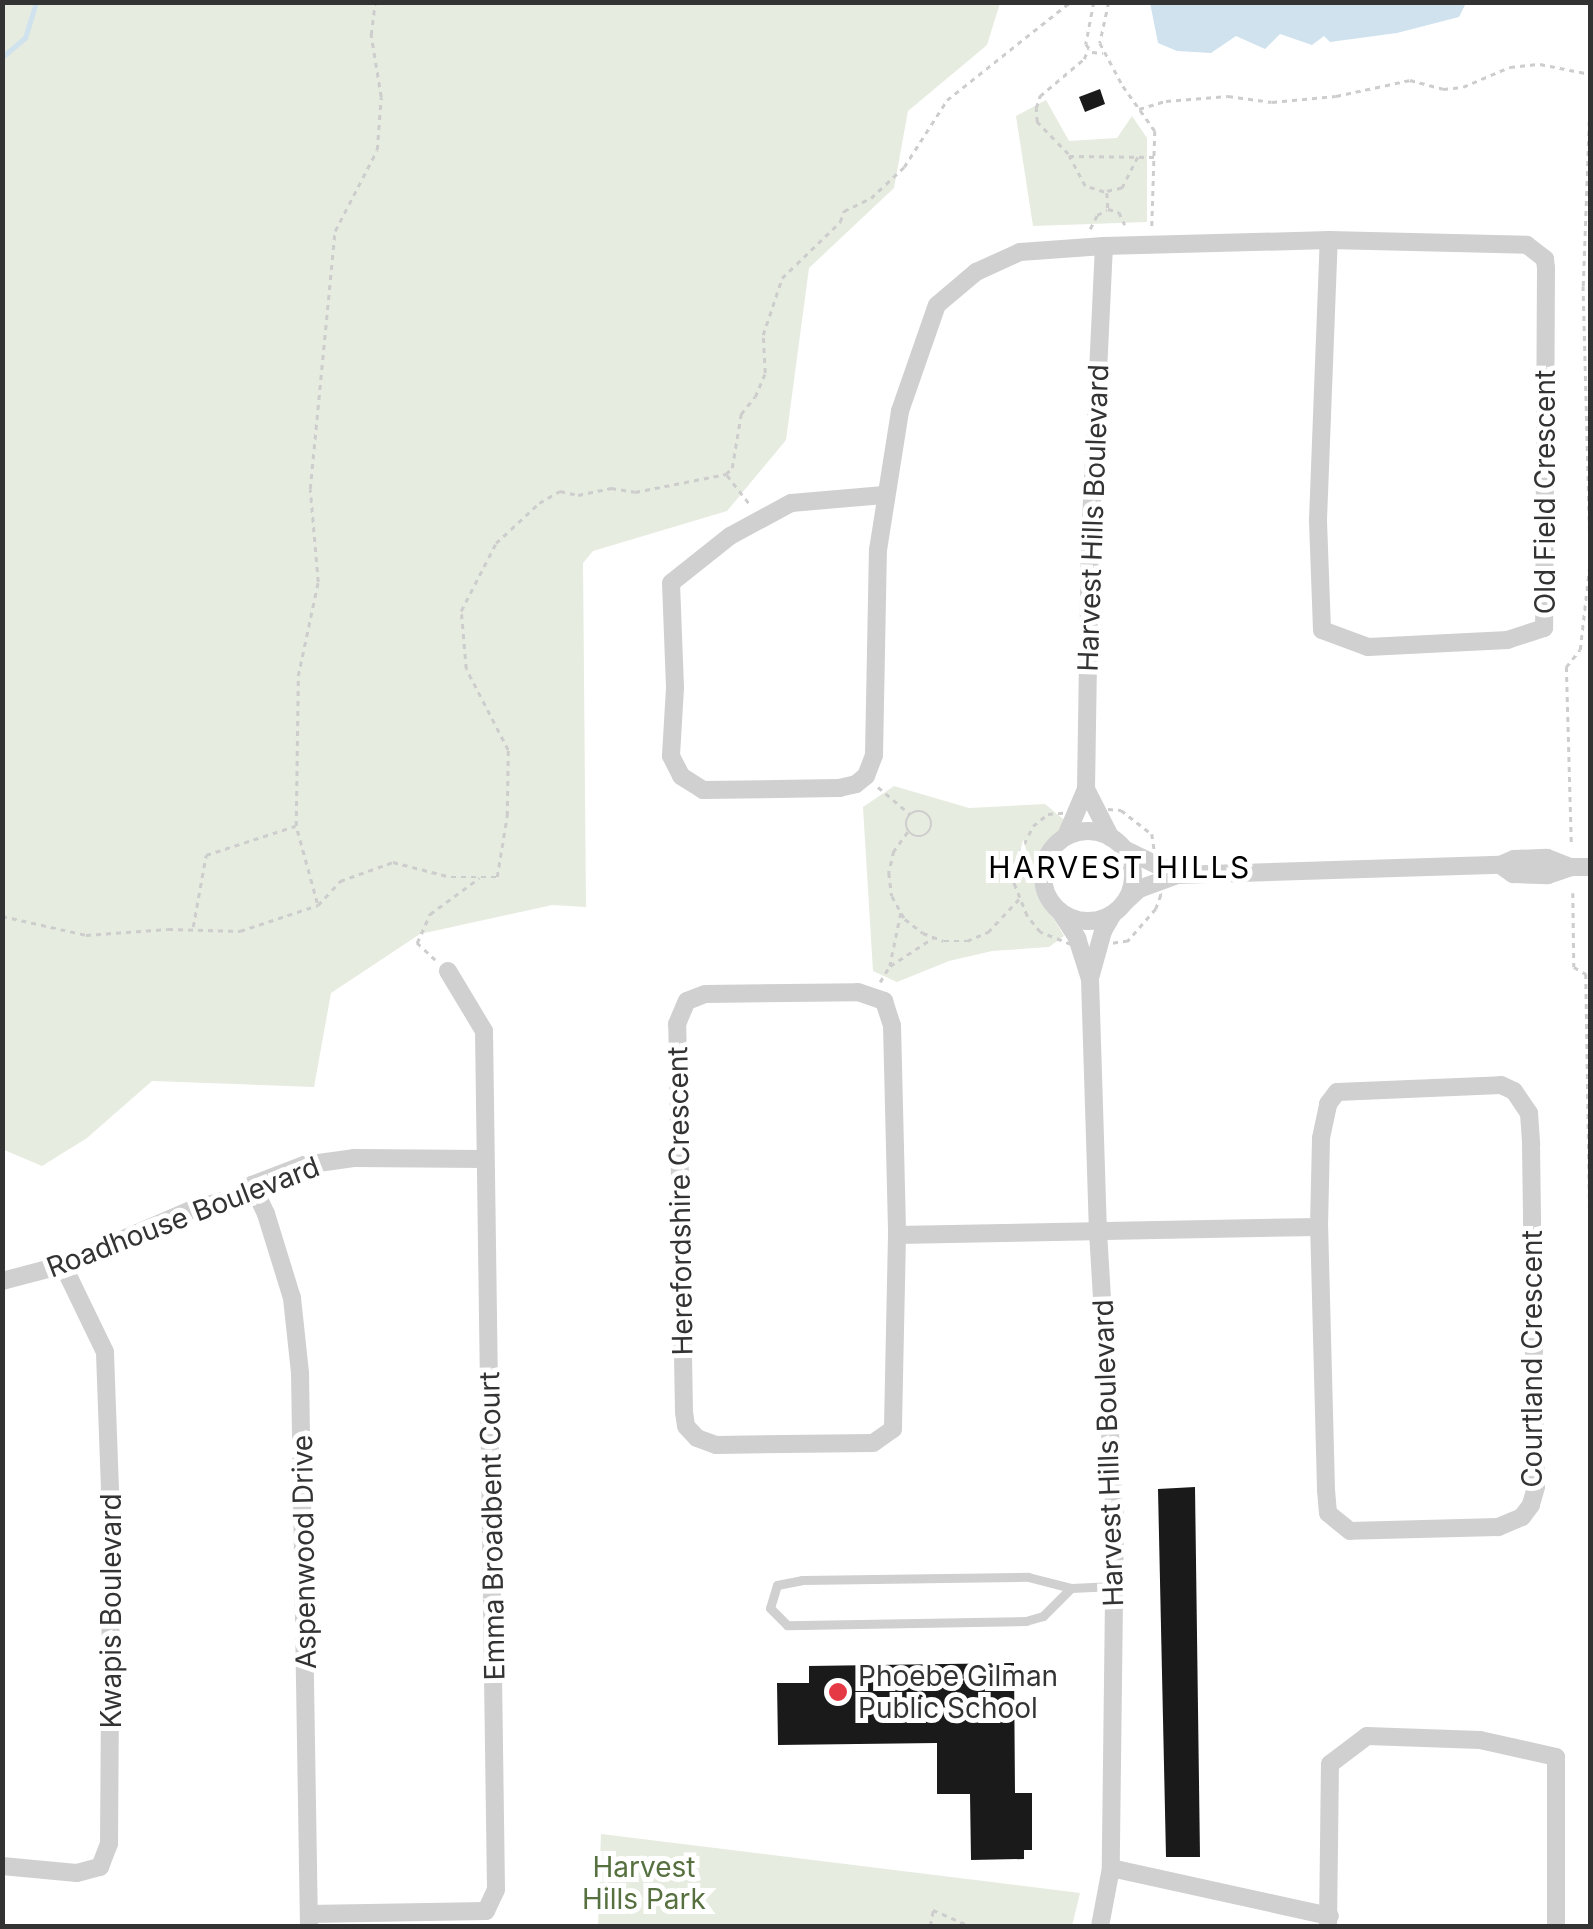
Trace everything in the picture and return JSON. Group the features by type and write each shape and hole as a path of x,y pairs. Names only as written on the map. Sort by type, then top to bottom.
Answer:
{"street":[{"name":"Old Field Crescent","path":"866,776 874,755 878,550 900,411 938,306 976,272 1020,252 1329,240 1526,245 1544,259 1544,628 1508,640 1368,647 1322,630 1318,520 1329,240"},
{"name":"Harvest Hills Boulevard","path":"1066,836 1088,811 1096,247"},
{"path":"866,776 856,784 839,788 703,790 681,776 670,756 676,688 671,582 730,536 791,503 884,495"},
{"path":"1088,811 1117,843 1133,873 1119,908"},
{"path":"1089,948 1044,888 1042,872 1054,846 1066,836 1097,832 1157,874 1500,865 1514,874 1530,874 1590,868"},
{"path":"1061,913 1083,922 1119,908 1157,874"},
{"name":"Harvest Hills Boulevard","path":"1100,1926 1111,1868 1115,1517 1098,1231 1089,948 1119,908"},
{"name":"Emma Broadbent Court","path":"309,1920 486,1910 496,1890 484,1031 448,971"},
{"name":"Herefordshire Crescent","path":"858,992 884,1001 892,1025 897,1235 893,1430 874,1443 716,1445 697,1438 686,1426 684,1393 676,1024 687,1001 705,994 858,992"},
{"name":"Courtland Crescent","path":"1501,1086 1521,1100 1529,1112 1531,1145 1536,1487 1522,1517 1498,1527 1350,1532 1328,1512 1319,1227 1321,1138 1328,1104 1337,1092 1501,1086"},
{"name":"Roadhouse Boulevard","path":"2,1281 63,1264 191,1210 236,1197 252,1185 304,1164 354,1158 484,1158"},
{"name":"Aspenwood Drive","path":"252,1185 266,1214 292,1298 300,1373 309,1920"},
{"path":"897,1235 1319,1227"},
{"name":"Kwapis Boulevard","path":"2,1866 77,1873 100,1866 109,1844 112,1517 105,1352 63,1264"},
{"path":"1111,1868 1329,1921 1330,1764 1366,1736 1480,1740 1556,1757 1556,1926"}],"lane":[{"path":"1071,1588 1044,1616 1026,1621 787,1624 770,1608 777,1586 802,1580 1028,1577 1071,1588 1114,1586"}],"path":[{"path":"318,905 296,826 298,676 318,582 310,488 335,231 377,150 381,97 371,35 375,2"},
{"path":"2,916 86,935 240,931 318,905 340,882 393,862 452,877 498,877 507,816 508,750 466,669 461,611 496,543 538,503 560,490 578,495 612,488 635,492 726,474 732,468 741,414 756,397 765,374 763,335 782,278 840,222 844,211 871,198 904,168 956,92 1070,2"},
{"path":"1094,2 1084,59 1040,96 1037,122 1070,156 1085,186 1108,191 1122,188 1138,157"},
{"path":"1109,2 1100,43 1155,131 1152,246"},
{"path":"1088,49 1105,54"},
{"path":"1139,109 1166,101 1228,96 1272,102 1336,96 1410,80 1443,89 1463,87 1510,67 1540,64 1590,74"},
{"path":"1571,842 1566,666 1580,650 1590,561 1583,266 1590,95"},
{"path":"1070,156 1157,157"},
{"path":"1108,191 1108,209"},
{"path":"1096,247 1091,226 1108,209 1120,212 1131,246"},
{"path":"726,474 762,519"},
{"path":"866,776 910,814 924,812 932,825 924,837 908,832"},
{"path":"1121,810 1152,834 1161,894 1156,910 1128,941 1089,948 1040,932 1018,898 1016,862 1033,826 1048,814 1088,811 1121,810"},
{"path":"910,814 908,832 894,851 889,873 892,896 901,912 923,934 967,940 988,932 1018,898"},
{"path":"192,930 206,855 296,826"},
{"path":"448,971 417,943 430,914 480,877"},
{"path":"1573,893 1574,967 1586,974 1590,1226"},
{"path":"901,912 896,920 890,966 934,938"},
{"path":"930,1926 933,1910 970,1926"}],"green space":[{"path":"3,2 1000,3 987,45 908,111 894,188 809,268 786,440 727,511 593,551 583,563 586,907 552,905 420,934 331,993 314,1087 152,1081 87,1138 42,1166 2,1149"},
{"path":"1046,100 1069,141 1117,138 1132,116 1147,138 1147,222 1033,226 1016,116"},
{"path":"894,786 969,808 1045,804 1068,823 1051,840 1036,866 1037,891 1064,936 1049,947 992,951 949,961 897,982 873,971 863,807"},
{"name":"Harvest Hills Park","path":"601,1834 1080,1893 1072,1926 598,1926"}],"water":[{"path":"1150,2 1466,3 1459,17 1397,33 1330,42 1324,36 1312,45 1280,34 1265,49 1236,36 1211,53 1177,51 1158,43"}],"building":[{"path":"1100,89 1105,104 1085,112 1079,97"},
{"path":"1195,1487 1200,1857 1166,1857 1158,1489"},
{"path":"1014,1663 1015,1793 1032,1793 1032,1850 1024,1850 1024,1859 971,1860 970,1794 937,1794 937,1743 778,1745 777,1683 809,1683 809,1666"}],"waterway":[{"path":"2,57 25,38 36,2"}],"place":[{"name":"Phoebe Gilman Public School","path":"838,1692"}],"district":[{"name":"HARVEST HILLS","path":"1120,867"}]}
